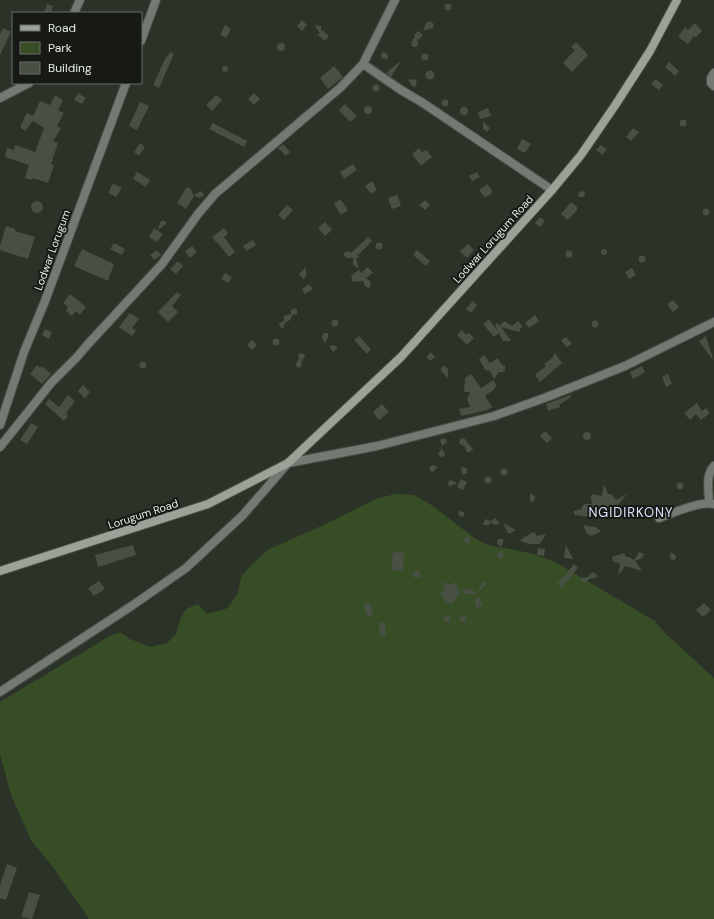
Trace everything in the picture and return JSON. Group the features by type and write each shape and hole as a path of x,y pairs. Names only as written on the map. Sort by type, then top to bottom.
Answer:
{"main road":[{"name":"Lodwar Lorugum Road","path":"288,463 401,357 552,190 581,155 616,104 650,51 677,0"},
{"name":"Lorugum Road","path":"0,571 208,504 288,463"}],"street":[{"path":"74,12 80,0"},
{"path":"142,38 156,0"},
{"path":"0,447 51,383 77,357 162,264 198,214 215,194 341,87 363,64 395,0"},
{"path":"363,64 552,190"},
{"path":"714,73 711,80 714,86"},
{"path":"0,98 27,84"},
{"name":"Lodwar Lorugum","path":"0,425 24,352 45,301 126,84"},
{"path":"0,692 134,605 186,568 243,515 288,463 377,446 494,416 625,366 714,322"},
{"path":"659,518 684,509 712,504 708,475 714,466"}],"green space":[{"path":"396,494 414,495 430,504 476,539 488,545 530,553 555,562 655,621 664,632 714,678 714,919 89,919 55,870 31,840 11,795 0,754 0,702 108,637 120,632 130,639 150,647 167,643 176,634 180,620 186,609 198,604 207,614 228,608 238,592 241,577 252,564 269,549 317,528 378,498"}],"building":[{"path":"448,3 451,4 451,10 448,11 445,10 444,7 445,4"},
{"path":"47,4 53,6 51,12 44,12"},
{"path":"302,20 307,25 302,31 297,26"},
{"path":"430,21 434,24 433,28 423,31 426,23"},
{"path":"695,23 702,31 696,37 694,36 688,44 678,37 685,27 688,30"},
{"path":"225,25 231,29 226,38 220,35"},
{"path":"316,25 321,26 321,32 322,30 329,36 325,41 318,35 320,33 315,27"},
{"path":"3,28 11,32 0,55 0,35"},
{"path":"418,31 423,35 419,40 417,38 418,45 413,47 411,43 415,36 414,35"},
{"path":"576,42 588,55 572,72 563,63 575,50 571,47"},
{"path":"281,43 284,44 284,50 281,51 278,50 277,47 278,44"},
{"path":"170,52 174,54 159,88 153,85 166,57"},
{"path":"383,52 387,53 388,59 382,58 381,55"},
{"path":"425,54 428,57 425,60 422,57"},
{"path":"399,62 400,63 391,77 386,73"},
{"path":"669,62 679,71 675,76 665,67"},
{"path":"225,66 228,69 225,72 222,69"},
{"path":"334,66 343,77 328,89 320,78"},
{"path":"430,70 435,75 430,80 425,75"},
{"path":"414,79 417,83 414,88 408,80"},
{"path":"655,79 663,85 659,90 651,84"},
{"path":"376,84 379,85 379,91 376,92 373,91 372,88 373,85"},
{"path":"78,93 86,98 82,104 74,100"},
{"path":"254,93 260,99 254,105 248,99"},
{"path":"55,95 63,100 58,110 64,113 57,126 61,128 53,141 58,143 51,164 54,165 48,183 33,178 32,180 25,178 29,165 5,157 7,148 14,150 15,145 35,152 44,128 33,121 25,131 20,127 27,113 33,116 40,101 50,105"},
{"path":"216,95 222,100 212,111 206,105"},
{"path":"445,99 448,100 448,106 445,107 442,106 441,103 442,100"},
{"path":"140,102 149,106 137,130 129,126"},
{"path":"345,104 357,116 350,122 339,110"},
{"path":"366,106 370,106 372,110 370,114 366,114 364,112 364,108"},
{"path":"464,107 467,108 467,114 464,115 461,114 460,111 461,108"},
{"path":"488,108 491,116 480,119 478,112"},
{"path":"683,120 686,123 683,126 680,123"},
{"path":"483,121 490,128 487,132 483,129"},
{"path":"213,123 247,141 244,147 209,129"},
{"path":"633,128 639,132 631,141 626,137"},
{"path":"522,139 531,144 525,153 517,149"},
{"path":"140,143 145,147 139,156 134,152"},
{"path":"283,144 290,152 286,156 278,148"},
{"path":"601,145 607,149 602,155 596,150"},
{"path":"419,148 422,152 426,150 432,157 421,166 412,154"},
{"path":"353,164 357,170 344,179 340,172"},
{"path":"137,172 150,180 146,187 133,179"},
{"path":"477,172 480,177 472,181 469,176"},
{"path":"372,181 377,190 371,194 365,186"},
{"path":"113,183 122,188 116,197 108,193"},
{"path":"487,184 493,192 485,198 479,190"},
{"path":"188,187 194,196 186,209 177,203 185,189"},
{"path":"201,191 204,196 199,198 194,195"},
{"path":"583,191 585,193 584,197 578,197 579,192"},
{"path":"397,195 401,206 392,209 388,198"},
{"path":"340,199 348,210 341,215 334,204"},
{"path":"425,200 430,205 425,210 419,205"},
{"path":"35,201 39,201 43,207 39,213 35,213 31,209 31,205"},
{"path":"571,202 577,207 577,210 568,220 561,214"},
{"path":"287,205 293,210 284,220 278,215"},
{"path":"706,208 709,209 709,215 706,216 703,215 702,212 703,209"},
{"path":"540,217 545,221 540,227 535,223"},
{"path":"163,220 166,224 158,230 160,222"},
{"path":"325,222 332,230 325,236 318,228"},
{"path":"6,226 15,229 15,231 35,237 28,259 0,250"},
{"path":"154,228 163,234 157,242 149,237"},
{"path":"224,228 228,233 224,237 235,252 229,257 212,237"},
{"path":"368,237 372,241 357,256 360,257 356,258 359,269 353,265 353,258 346,258 344,253 348,251 351,253"},
{"path":"253,240 256,245 246,251 243,246"},
{"path":"379,242 383,246 379,250 375,246"},
{"path":"114,243 125,249 122,255 110,249"},
{"path":"468,244 474,250 467,258 460,251"},
{"path":"192,246 197,252 190,258 185,251"},
{"path":"82,249 114,264 108,281 74,266"},
{"path":"604,249 607,252 604,255 601,252"},
{"path":"157,250 161,255 154,260 150,255"},
{"path":"417,250 430,261 426,266 413,255"},
{"path":"569,250 572,251 572,257 569,258 566,257 565,254 566,251"},
{"path":"642,256 645,259 642,262 639,259"},
{"path":"177,262 183,266 176,274 170,269"},
{"path":"306,267 306,275 304,279 299,275"},
{"path":"368,267 373,273 366,278 371,282 369,289 365,286 363,281 351,282 353,281 351,277 352,275 359,270 361,273"},
{"path":"632,268 636,275 629,279 625,272"},
{"path":"225,273 232,277 228,283 221,279"},
{"path":"309,284 313,289 305,294 302,289"},
{"path":"177,292 181,295 172,306 178,312 168,322 158,312"},
{"path":"70,294 86,307 80,315 76,311 72,316 66,311 68,307 63,303"},
{"path":"673,300 679,307 673,312 667,304"},
{"path":"473,301 477,305 471,313 466,309"},
{"path":"295,308 297,310 297,314 292,315 290,320 285,323 283,329 280,327 279,323 284,321 284,316 291,314 291,310"},
{"path":"130,313 139,319 132,328 136,331 132,336 119,327"},
{"path":"535,315 539,321 529,328 525,323"},
{"path":"489,319 498,331 495,324 497,323 500,326 503,322 506,322 512,326 518,321 522,326 519,332 501,327 511,341 503,341 499,333 494,337 483,324"},
{"path":"335,320 338,323 335,326 332,323"},
{"path":"595,320 598,321 598,327 595,328 592,327 591,324 592,321"},
{"path":"45,329 52,332 49,339 42,335"},
{"path":"462,330 466,335 469,333 474,338 467,345 457,335"},
{"path":"324,333 328,333 325,344 322,337"},
{"path":"359,336 371,349 367,354 354,340"},
{"path":"706,336 713,359 699,341"},
{"path":"566,337 572,344 566,347 561,340"},
{"path":"276,339 279,342 276,345 273,342"},
{"path":"252,340 257,345 252,350 247,345"},
{"path":"334,345 337,349 333,352 329,346"},
{"path":"431,352 435,357 430,361 426,357"},
{"path":"300,353 304,354 305,357 302,360 301,367 298,368 295,365 299,359 298,356"},
{"path":"555,353 562,363 540,382 535,375 546,366 544,364 552,358"},
{"path":"484,355 490,363 498,358 501,364 505,366 505,371 499,372 494,379 490,371 485,370 479,359"},
{"path":"143,361 146,362 146,368 143,369 140,368 139,365 140,362"},
{"path":"37,365 40,368 41,366 51,374 42,384 30,374"},
{"path":"445,366 448,369 448,378 441,371 442,367"},
{"path":"642,366 645,372 633,379 630,372"},
{"path":"471,374 481,388 493,380 497,386 485,396 492,407 487,410 461,416 459,409 470,407 467,399 470,392 464,392 465,378"},
{"path":"668,374 672,384 666,387 662,377"},
{"path":"83,385 90,392 85,398 78,391"},
{"path":"68,395 75,401 66,413 68,416 64,421 45,404 49,399 59,407"},
{"path":"570,395 571,397 559,405 560,407 548,411 546,404"},
{"path":"697,403 702,411 706,408 710,413 701,420 696,414 690,420 684,413"},
{"path":"382,404 389,412 379,420 373,412"},
{"path":"31,423 38,427 27,444 20,440"},
{"path":"545,431 552,438 547,443 540,436"},
{"path":"587,432 590,433 590,439 587,440 584,439 583,436 584,433"},
{"path":"444,438 447,442 442,446 440,440"},
{"path":"461,438 465,439 474,451 471,450 471,452 466,452 465,447 459,442"},
{"path":"442,448 445,454 442,458 438,454"},
{"path":"433,465 438,467 433,472 430,471 429,468"},
{"path":"462,466 467,469 467,473 463,475 461,471"},
{"path":"504,469 507,472 504,475 501,472"},
{"path":"488,477 491,480 488,483 485,480"},
{"path":"461,479 467,482 463,490 457,487"},
{"path":"451,480 457,483 449,487 448,482"},
{"path":"680,482 683,483 683,489 680,490 677,489 676,486 677,483"},
{"path":"604,484 608,494 611,494 616,500 627,494 618,505 620,512 606,510 591,517 574,515 574,511 581,509 584,504 592,504 591,497 593,494 602,496"},
{"path":"530,493 535,496 534,502 530,501"},
{"path":"458,512 464,512 464,517 459,516"},
{"path":"495,518 500,523 496,525 491,523 488,525 483,525 485,519 491,521"},
{"path":"503,523 516,530 508,533"},
{"path":"583,525 595,527 601,531 592,536 587,534"},
{"path":"534,532 537,536 546,534 540,544 530,544 520,541 524,537"},
{"path":"470,536 470,542 465,543 464,538"},
{"path":"498,539 503,539 501,547 497,543"},
{"path":"133,545 136,555 98,567 95,555"},
{"path":"566,545 573,559 565,558 564,556"},
{"path":"538,548 545,549 544,556 537,555"},
{"path":"501,550 504,555 499,558 497,555"},
{"path":"393,552 404,553 403,571 391,570"},
{"path":"639,552 644,554 642,558 635,561 642,571 625,566 618,576 620,563 613,562 612,557 624,553 626,557 634,560"},
{"path":"671,552 676,556 674,560 670,559"},
{"path":"574,564 578,568 562,588 557,584"},
{"path":"420,570 421,577 414,578 413,571"},
{"path":"594,572 598,577 589,579 586,583 582,582 581,578 588,577"},
{"path":"99,581 105,589 94,596 88,588"},
{"path":"440,581 450,585 456,582 460,596 457,596 453,603 446,603 440,593 446,590"},
{"path":"482,582 486,583 486,585 478,592"},
{"path":"466,588 479,594 467,594 462,592"},
{"path":"477,595 483,603 481,606 476,608 475,603"},
{"path":"369,602 374,615 368,617 363,604"},
{"path":"704,603 711,610 703,617 696,610"},
{"path":"447,616 450,619 447,622 444,619"},
{"path":"463,616 466,619 463,622 460,619"},
{"path":"385,622 386,635 380,636 379,623"},
{"path":"7,864 17,868 6,900 0,898 0,885"},
{"path":"29,892 40,895 32,919 21,917"}],"district":[{"name":"NGIDIRKONY","path":"631,512"}]}
